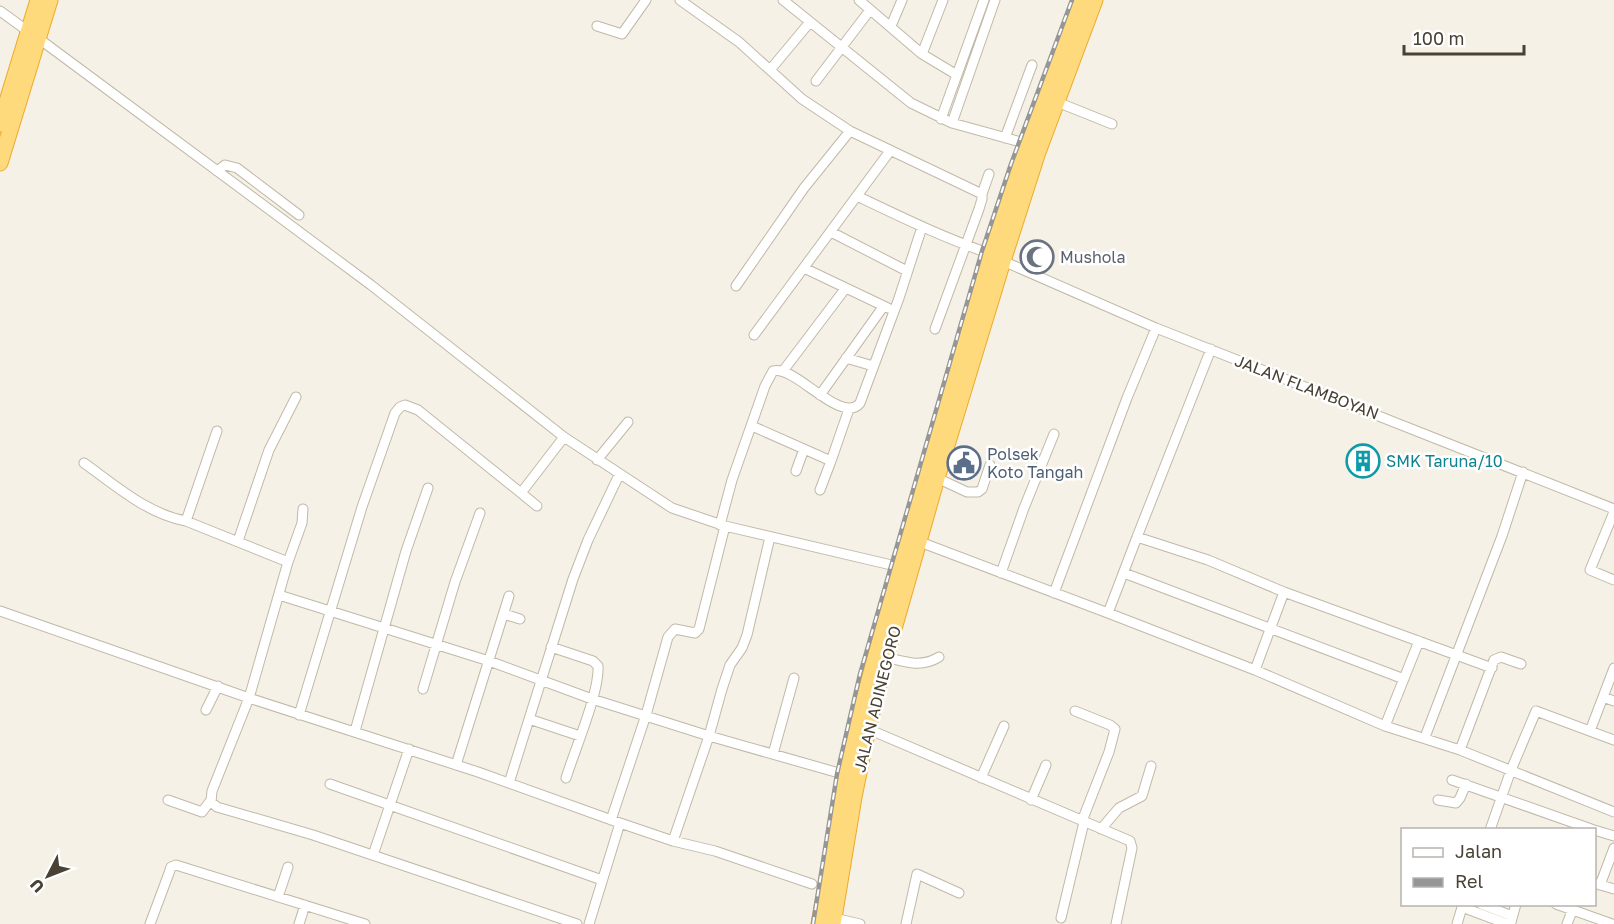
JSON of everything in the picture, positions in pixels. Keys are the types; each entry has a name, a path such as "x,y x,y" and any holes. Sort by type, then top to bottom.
{"highway":[{"path":"0,163 33,35 38,0"},
{"path":"0,124 33,35 50,0"},
{"path":"829,922 846,776 865,693 900,567 997,257 1028,144 1080,0"},
{"path":"997,257 1095,0"},
{"name":"JALAN ADINEGORO","path":"834,878 886,657 920,542 997,257"}],"street":[{"path":"597,26 622,34 646,0"},
{"path":"680,0 738,42 802,99 850,131 982,194"},
{"path":"783,0 902,96 941,119 1028,144"},
{"path":"891,26 902,0"},
{"path":"922,54 943,0"},
{"path":"941,119 984,0"},
{"path":"952,123 995,0"},
{"path":"816,81 842,48 864,3 922,54 957,75"},
{"path":"0,11 371,285 564,437 672,508 722,526 900,567"},
{"path":"770,70 810,22"},
{"path":"1005,138 1032,65"},
{"path":"1057,102 1112,124"},
{"path":"736,286 804,188 850,131"},
{"path":"754,335 890,151"},
{"path":"217,171 225,165 237,168 299,215"},
{"path":"935,329 990,174"},
{"name":"JALAN FLAMBOYAN","path":"857,196 921,227 997,257 1156,328 1523,472 1614,511"},
{"path":"589,924 670,634 675,629 692,633 699,629 732,480 770,375 775,370 783,371 820,395 849,409 854,409 860,403 908,271 921,227"},
{"path":"831,232 908,271"},
{"path":"804,268 844,289 894,310"},
{"path":"783,371 844,289"},
{"path":"820,395 884,307"},
{"path":"1054,593 1127,398 1156,328"},
{"path":"1108,613 1211,349"},
{"path":"846,358 873,366"},
{"path":"238,541 269,450 296,398"},
{"path":"299,715 373,475 395,413 402,405 418,410 537,506"},
{"path":"820,490 849,409"},
{"path":"597,460 628,422"},
{"path":"752,426 831,460"},
{"path":"186,520 217,431"},
{"path":"1001,573 1054,434"},
{"path":"520,493 564,437"},
{"path":"796,471 804,449"},
{"path":"84,462 149,507 171,518 186,520 288,562"},
{"path":"937,478 967,492 978,492 982,489 990,465"},
{"path":"1425,737 1502,536 1523,472"},
{"path":"509,783 550,647 583,552 619,475"},
{"path":"356,731 406,551 428,488"},
{"path":"168,800 202,812 211,800 249,698 288,562 302,524 303,509"},
{"path":"1614,511 1590,570 1614,580"},
{"path":"423,689 454,582 480,513"},
{"path":"673,841 709,736 730,665 742,648 747,635 770,537"},
{"path":"1137,537 1208,560 1284,592 1492,668"},
{"path":"920,542 1255,670 1385,726 1460,750 1614,812"},
{"path":"1124,573 1404,679"},
{"path":"1255,670 1284,592"},
{"path":"279,595 489,661 592,699 846,776"},
{"path":"456,765 509,596"},
{"path":"0,611 107,650 299,715 356,731 616,822 673,841 715,851 812,884"},
{"path":"504,614 520,619"},
{"path":"1385,726 1419,641"},
{"path":"550,647 597,663 598,676 592,699 566,778"},
{"path":"886,657 918,664 932,662 939,657"},
{"path":"1460,750 1498,657 1521,664"},
{"path":"1590,731 1614,668"},
{"path":"773,754 794,678"},
{"path":"206,710 218,686"},
{"path":"1603,697 1614,701"},
{"path":"1061,918 1083,822 1109,752 1115,729 1075,711"},
{"path":"1491,828 1511,770 1536,711 1614,740"},
{"path":"529,718 580,736"},
{"path":"981,778 1004,726"},
{"path":"868,729 1127,839 1132,844 1116,924"},
{"path":"373,855 392,805 409,749"},
{"path":"1031,800 1046,765"},
{"path":"1101,829 1119,808 1142,796 1151,766"},
{"path":"1452,780 1588,828"},
{"path":"330,784 602,880"},
{"path":"1438,800 1456,803 1466,784"},
{"path":"211,800 217,807 373,855 577,924"},
{"path":"1596,831 1614,836"},
{"path":"1614,848 1597,884 1614,889"},
{"path":"150,924 173,866 179,865 365,924"},
{"path":"278,897 288,867"},
{"path":"906,924 917,874 959,893"},
{"path":"299,924 305,905"},
{"path":"1457,924 1462,906 1510,921"},
{"path":"1484,906 1510,921"},
{"path":"1510,921 1515,906"},
{"path":"1561,906 1607,923"},
{"path":"1568,924 1572,911"},
{"path":"829,922 861,924"}],"railway":[{"path":"813,924 837,774 860,674 982,251 1011,164 1072,0"}],"place":[{"name":"Mushola","path":"1037,257"},
{"name":"SMK Taruna/10","path":"1363,461"},
{"name":"Polsek Koto Tangah","path":"964,463"}]}
